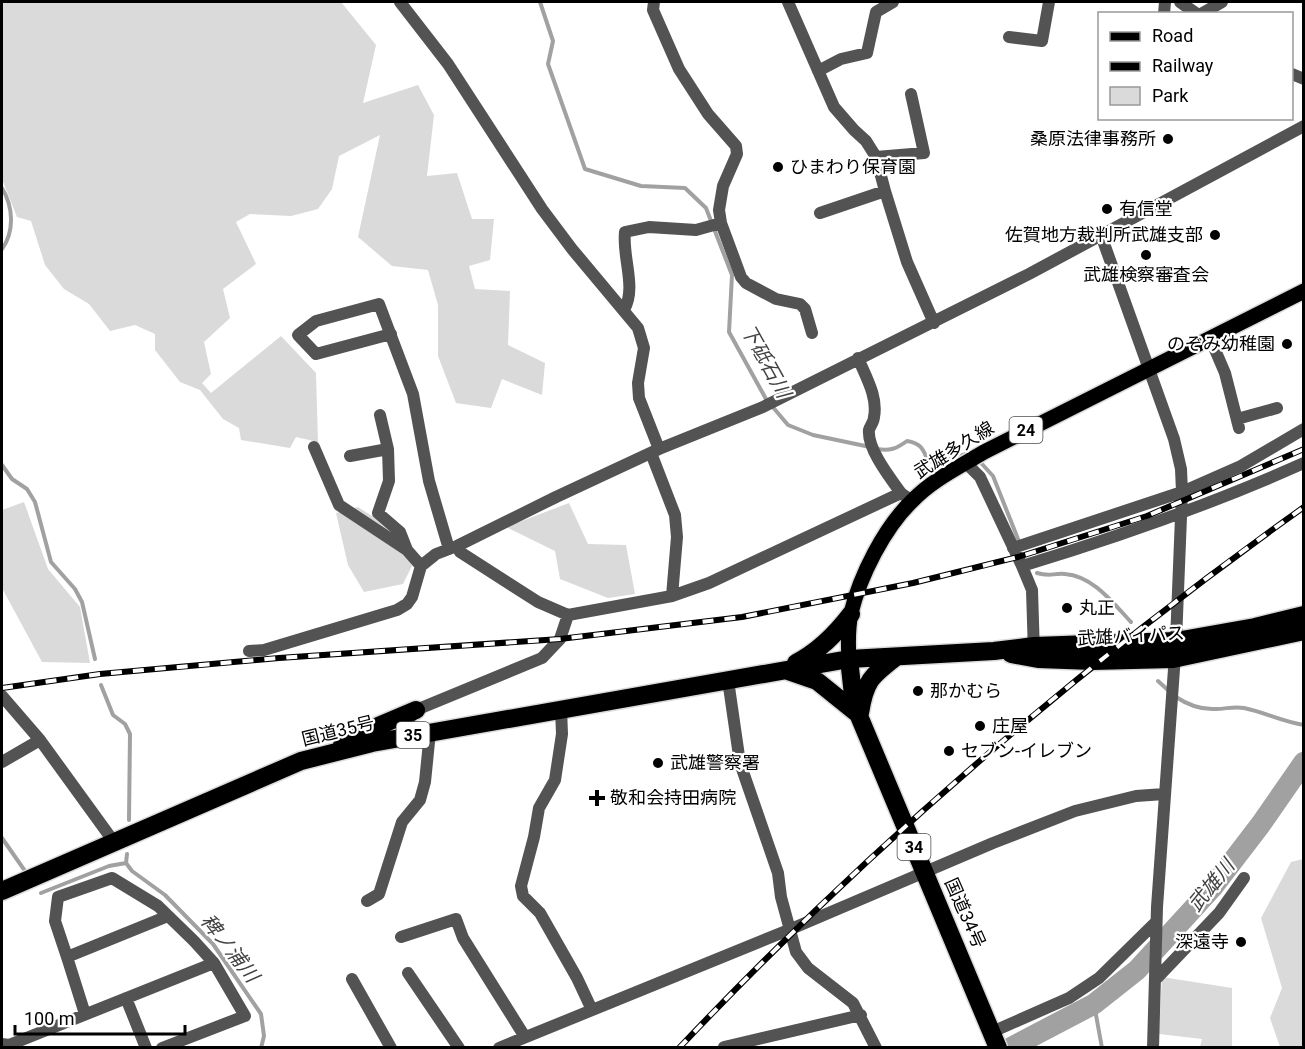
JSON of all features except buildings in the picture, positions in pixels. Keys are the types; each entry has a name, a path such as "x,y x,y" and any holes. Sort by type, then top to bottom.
{"highway":[{"path":"783,670 811,656 834,636 851,614"},
{"name":"武雄バイパス","path":"1174,650 1304,615"},
{"name":"武雄バイパス","path":"849,659 994,651 1174,650 1304,631"},
{"path":"783,670 817,681 859,716 867,682 878,670 896,657"},
{"name":"国道35号","path":"2,891 301,761 333,752 430,732 849,659"},
{"name":"国道34号","path":"849,659 853,695 859,716 995,1040"},
{"path":"333,752 357,735 416,710"}],"main road":[{"name":"武雄多久線","path":"849,659 848,640 851,614 864,574 906,497 966,463 1304,291"}],"street":[{"path":"400,2 448,64 542,209 577,256 638,328 644,348 638,383 639,398 675,515 677,537 672,596"},
{"path":"654,2 653,10 679,69 708,114 736,146 737,154 723,186 720,200 721,223 741,277 746,283 776,299 800,304 805,309 812,333"},
{"path":"788,2 834,107 866,141 876,157 907,262 934,323"},
{"path":"818,71 841,59 867,53 876,12 893,2"},
{"path":"1009,37 1042,41 1049,2"},
{"path":"1180,2 1194,12"},
{"path":"1204,12 1222,2"},
{"path":"876,157 924,153 911,94"},
{"path":"249,651 264,650 397,610 407,604 412,597 421,566 436,554 453,548 655,451 769,404 858,358 934,323 1304,126"},
{"path":"820,213 885,191"},
{"path":"624,310 629,303 629,279 623,245 625,232 649,227 696,230 721,223"},
{"path":"1101,235 1174,439 1181,469 1182,492 1174,650 1156,922 1153,1047"},
{"path":"391,334 316,354 298,335 316,321 379,304 391,334 413,394 429,482 453,548 538,602 568,615 672,596 709,583 906,497 882,467 874,448 869,431 874,418 874,398 858,358"},
{"path":"1210,338 1225,372 1238,424 1277,408"},
{"path":"380,415 388,449 389,481 378,513 400,532 406,550"},
{"path":"1013,548 1182,492 1241,466 1304,429"},
{"path":"314,447 339,505 406,550 421,566"},
{"path":"350,456 388,449"},
{"path":"966,463 980,477 1032,590 1034,652"},
{"path":"1022,566 1103,542 1304,463"},
{"path":"409,736 406,729 408,719 416,710 542,658 560,639 568,615"},
{"path":"728,680 740,763 778,873 781,897 796,952 808,968 854,1003 876,1047"},
{"path":"2,696 40,740 114,843"},
{"path":"561,709 562,734 555,780 539,808 521,886 523,896 540,913 577,978 592,1010"},
{"path":"367,901 379,894 402,822 420,800 425,782 430,732"},
{"path":"2,762 40,740"},
{"path":"499,1047 1075,811 1136,796 1164,794"},
{"path":"1155,975 1218,913 1244,878"},
{"path":"85,1014 55,921 58,897 112,879 158,906 214,963 245,1016 162,1047"},
{"path":"67,957 168,916"},
{"path":"401,937 456,919 463,938 525,1037"},
{"path":"995,1040 1069,998 1099,978 1156,922"},
{"path":"2,1044 9,1045 214,963"},
{"path":"408,973 459,1047"},
{"path":"352,979 391,1047"},
{"path":"126,998 146,1047"},
{"path":"724,1047 861,1015"}],"green space":[{"path":"2,2 341,2 376,45 363,103 418,85 434,115 427,176 457,173 472,219 494,219 490,260 469,266 475,289 510,291 508,345 545,363 542,395 502,379 491,408 456,403 438,356 438,305 428,270 392,266 358,237 380,135 339,156 332,189 318,209 291,216 250,214 236,222 256,264 223,289 230,318 204,342 211,374 202,383 211,393 281,336 316,373 318,442 296,437 290,448 241,440 239,428 223,419 200,390 180,382 155,350 155,334 135,325 110,331 89,304 64,289 45,265 31,221 17,217 2,179"},
{"path":"24,502 48,569 80,607 90,663 42,662 2,588 2,510"},
{"path":"569,503 588,544 626,545 635,594 608,598 560,579 555,551 506,527"},
{"path":"358,507 394,530 412,566 403,584 364,592 348,565 336,513"},
{"path":"1303,859 1303,1047 1280,1047 1270,1018 1282,988 1261,918 1291,862"},
{"path":"1162,977 1232,988 1232,1047 1200,1047 1202,1039 1159,1034"}],"waterway":[{"name":"下砥石川","path":"540,2 553,41 548,64 585,169 641,186 685,188 706,208 732,275 729,332 766,399 788,425 813,435 870,447"},
{"name":"稗ノ浦川","path":"2,188 6,195 11,219 9,234 2,249"},
{"name":"下砥石川","path":"877,449 893,449 907,441 920,447 928,461 938,462 966,454"},
{"name":"下砥石川","path":"982,464 993,476 1018,539"},
{"name":"稗ノ浦川","path":"2,465 12,479 27,489 35,502 51,562 75,589 82,602 95,659"},
{"name":"下砥石川","path":"1037,573 1065,574 1085,580 1110,599 1131,622"},
{"name":"下砥石川","path":"1158,681 1170,692"},
{"name":"稗ノ浦川","path":"101,685 113,715 125,724 130,734 129,820"},
{"name":"下砥石川","path":"1176,697 1200,708 1244,708 1304,725"},
{"name":"武雄川","path":"1010,1048 1094,1004 1137,970 1212,888 1261,824 1304,762"},
{"path":"2,838 25,871"},
{"name":"稗ノ浦川","path":"127,854 126,863 132,871 165,895 213,944 261,1014 264,1036 261,1048"},
{"path":"41,893 109,866 126,863"},
{"path":"1094,1004 1102,1048"}],"railway":[{"path":"2,688 100,674 279,658 560,639 742,617 913,583 1018,557 1147,516 1304,449"},
{"path":"679,1048 825,901 978,762 1138,631 1304,507"}],"place":[{"name":"桑原法律事務所","path":"1168,139"},
{"name":"ひまわり保育園","path":"778,167"},
{"name":"有信堂","path":"1107,209"},
{"name":"佐賀地方裁判所武雄支部","path":"1215,235"},
{"name":"武雄検察審査会","path":"1146,255"},
{"name":"のぞみ幼稚園","path":"1287,344"},
{"name":"丸正","path":"1067,608"},
{"name":"那かむら","path":"918,691"},
{"name":"庄屋","path":"980,726"},
{"name":"セブン-イレブン","path":"949,751"},
{"name":"武雄警察署","path":"658,763"},
{"name":"敬和会持田病院","path":"597,798"},
{"name":"深遠寺","path":"1241,942"}]}
